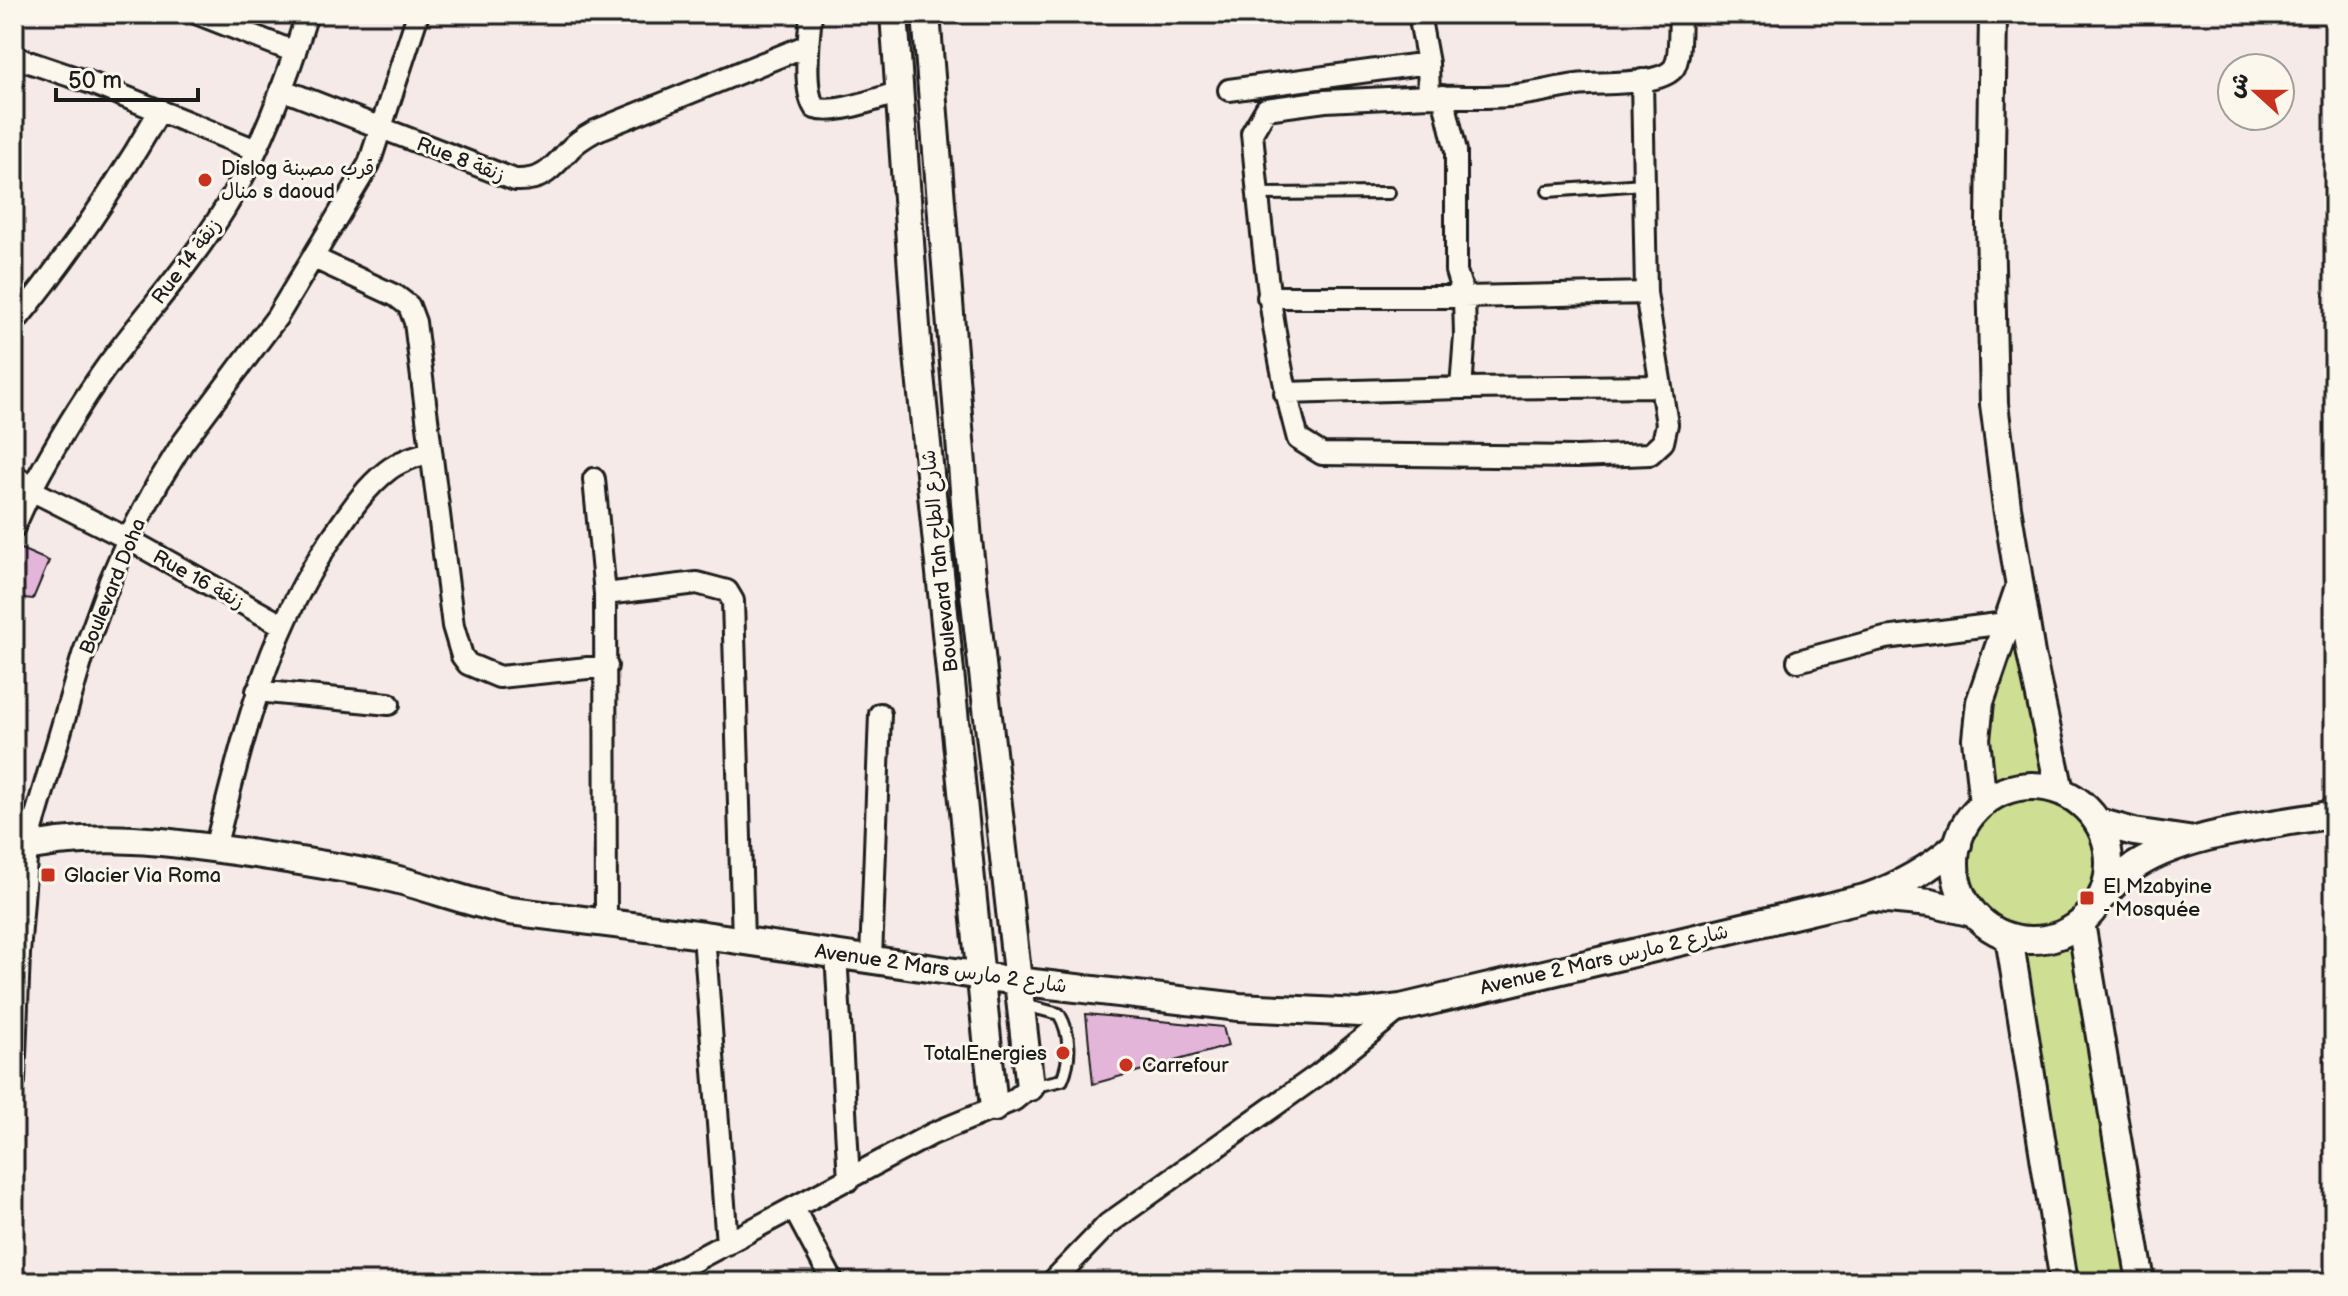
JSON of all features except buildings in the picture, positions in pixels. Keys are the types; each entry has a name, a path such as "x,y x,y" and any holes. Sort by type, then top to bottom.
{"street":[{"name":"Rue 14 زنقة","path":"14,527 58,441 106,367 212,229 256,150 307,14"},
{"name":"Boulevard Doha","path":"14,1081 21,848 83,655 128,539 158,483 182,444 277,317 369,164 418,14"},
{"path":"811,14 808,45 810,95 815,108 841,108 900,92"},
{"name":"Boulevard Tah شارع الطاح","path":"894,14 918,355 994,1108"},
{"name":"Boulevard Tah شارع الطاح","path":"926,14 968,540 1030,1087"},
{"path":"1419,14 1436,96 1456,151 1456,271 1464,297 1465,336 1461,388"},
{"path":"1642,80 1646,293 1667,424 1663,442 1650,454 1577,457 1322,454 1298,439 1285,393 1268,297 1252,133 1266,109 1325,101 1510,96 1580,85 1642,80 1666,73 1676,65 1680,14"},
{"path":"1993,14 1990,222 1994,404 2020,585 2044,723 2060,791"},
{"path":"201,15 295,52"},
{"name":"Rue 8 زنقة","path":"281,89 515,180 532,179 549,172 570,148 595,131 808,45"},
{"path":"14,57 160,110 256,150"},
{"path":"1229,90 1428,63"},
{"path":"14,323 66,257 121,177 160,110"},
{"path":"314,258 396,296 409,306 419,343 453,626 462,656 468,664 499,677 607,666"},
{"path":"1268,297 1646,293"},
{"path":"1285,393 1660,386"},
{"path":"215,848 257,691 282,625 325,548 358,498 388,470 431,452"},
{"name":"Rue 16 زنقة","path":"14,474 31,490 128,539 282,625"},
{"path":"594,479 605,594 607,666 606,922"},
{"path":"605,594 697,583 727,591 733,601 736,620 743,940"},
{"path":"1983,804 1976,758 1977,721 1984,684 2020,585"},
{"path":"1798,661 1885,638 2006,623"},
{"path":"257,691 389,704"},
{"path":"871,959 880,714"},
{"path":"2102,897 2109,872 2108,845 2098,822 2082,803 2060,791 2028,786 1997,795 1983,804 1968,822 1958,844 1956,873 1965,901 1983,923 2009,937 2046,940 2064,934 2081,923 2128,871 2153,856 2191,841 2334,814"},
{"path":"2098,822 2134,832 2191,841"},
{"name":"Avenue 2 Mars شارع 2 مارس","path":"21,848 66,839 109,838 215,848 387,877 495,908 981,974 1018,992 1359,1013 1401,1008 1865,898 1915,876 1958,844"},
{"name":"Avenue 2 Mars شارع 2 مارس","path":"1865,898 1930,903 1973,913"},
{"path":"2081,923 2141,1282"},
{"path":"704,935 727,1244"},
{"path":"2009,937 2064,1282"},
{"path":"836,953 849,1180"},
{"path":"1052,1282 1108,1224 1319,1074 1401,1008"},
{"path":"664,1280 932,1134 1014,1100 1030,1087"},
{"path":"794,1209 833,1282"}],"lane":[{"path":"1548,191 1643,184"},
{"path":"1258,194 1389,193"},
{"path":"1018,992 1059,1014 1066,1025 1067,1068 1062,1080 1030,1087"}],"green space":[{"path":"2019,605 2054,783 2012,784 1988,793 1984,738"},
{"path":"2030,798 2055,803 2077,817 2091,839 2096,864 2091,889 2077,911 2055,925 2030,930 2005,925 1983,911 1969,889 1964,864 1969,839 1983,817 2005,803"},
{"path":"2077,932 2134,1282 2071,1282 2022,944 2057,941"}],"place":[{"name":"Dislog قرب مصبنة منال s daoud","path":"205,180"},
{"name":"Glacier Via Roma","path":"48,875"},
{"name":"El Mzabyine - Mosquée","path":"2087,898"},
{"name":"TotalEnergies","path":"1063,1053"},
{"name":"Carrefour","path":"1126,1065"}]}
